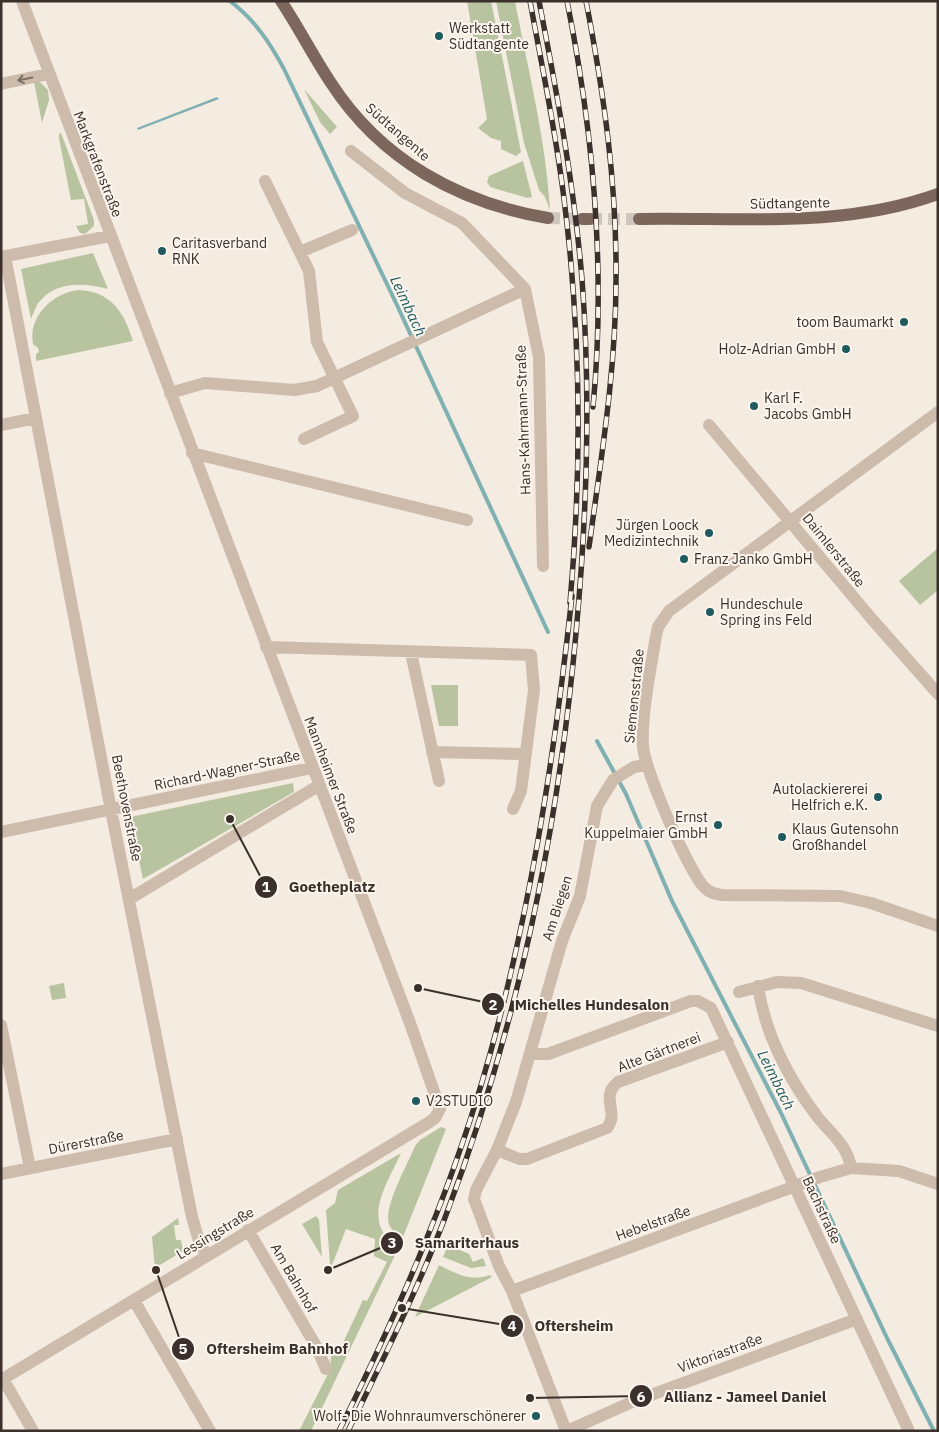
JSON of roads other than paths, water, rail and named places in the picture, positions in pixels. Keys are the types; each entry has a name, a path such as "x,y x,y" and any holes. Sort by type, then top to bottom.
{"main road":[{"name":"Südtangente","path":"281,1 330,83 350,110 414,169 441,185 473,198 526,214 548,218"},
{"name":"Südtangente","path":"639,219 833,218 909,205 938,194"}],"street":[{"name":"Markgrafenstraße","path":"22,1 149,338"},
{"path":"1,84 48,74"},
{"path":"170,393 211,382 305,390 525,289 462,223 405,193 351,152"},
{"path":"265,181 309,271 317,342 353,416 304,439"},
{"path":"300,252 352,230"},
{"path":"3,256 110,236"},
{"name":"Beethovenstraße","path":"3,256 192,1217 199,1240 207,1256"},
{"name":"Hans-Kahrmann-Straße","path":"525,289 539,357 543,566"},
{"name":"Mannheimer Straße","path":"149,338 416,1040 440,1109"},
{"name":"Siemensstraße","path":"938,412 675,606 663,619 656,636 642,735 646,765 692,869 705,888 712,893 722,895 840,896 871,903 938,926"},
{"path":"1,425 36,418"},
{"name":"Daimlerstraße","path":"709,425 871,618 938,694"},
{"path":"192,453 467,520"},
{"path":"266,647 410,653 531,655 534,690 520,797 513,809"},
{"path":"410,653 439,781"},
{"path":"432,752 525,754"},
{"name":"Am Biegen","path":"512,1291 506,1282 476,1208 474,1199 476,1190 497,1150 516,1102 562,942 580,896 597,806 613,780 624,772 646,765"},
{"name":"Richard-Wagner-Straße","path":"1,832 311,768"},
{"path":"130,899 318,786"},
{"path":"739,992 777,982 801,983 938,1026"},
{"path":"758,986 763,1015 782,1061 815,1114 840,1142 852,1168"},
{"name":"Bachstraße","path":"530,1054 548,1054 691,1001 706,1004 715,1014 799,1185 857,1319 910,1431"},
{"path":"1,1025 30,1168"},
{"name":"Alte Gärtnerei","path":"497,1150 519,1159 527,1159 607,1128 612,1116 608,1095 618,1082 728,1042"},
{"name":"Lessingstraße","path":"2,1380 135,1302 248,1230 428,1123 435,1118 440,1109"},
{"name":"Dürerstraße","path":"1,1174 177,1139"},
{"name":"Hebelstraße","path":"512,1291 820,1177 852,1168 899,1171 938,1184"},
{"name":"Am Bahnhof","path":"248,1230 316,1346 326,1369"},
{"path":"512,1291 567,1431"},
{"path":"135,1302 205,1429"},
{"name":"Viktoriastraße","path":"567,1431 632,1402 857,1319"},
{"path":"2,1380 33,1431"}],"water":[{"path":"217,97 219,99 138,130 137,128"}],"waterway":[{"name":"Leimbach","path":"230,1 261,32 284,69 396,303 548,632"},
{"name":"Leimbach","path":"597,741 626,794 672,901 781,1113 887,1338 934,1431"}],"tunnel":[{"path":"548,218 582,219"},
{"path":"590,219 639,219"}],"railway":[{"path":"530,1 561,174 574,299 577,350 578,451 577,502 570,603"},
{"path":"348,1431 424,1270 446,1215 494,1073 514,1001 531,928 558,782 576,633 583,544 587,412 585,323 579,244 570,174 539,1"},
{"path":"567,1 591,152 595,203 598,305 593,407"},
{"path":"586,1 604,105 612,174 616,245 615,314 611,381 589,547"},
{"path":"339,1431 380,1346 436,1216 468,1127 499,1022 538,841 557,719 572,596"}],"place":[{"name":"Werkstatt Südtangente","path":"439,36"},
{"name":"Caritasverband RNK","path":"162,251"},
{"name":"toom Baumarkt","path":"904,322"},
{"name":"Holz-Adrian GmbH","path":"846,349"},
{"name":"Karl F. Jacobs GmbH","path":"754,406"},
{"name":"Jürgen Loock Medizintechnik","path":"709,533"},
{"name":"Franz Janko GmbH","path":"684,559"},
{"name":"Hundeschule Spring ins Feld","path":"710,612"},
{"name":"Autolackiererei Helfrich e.K.","path":"878,797"},
{"name":"Goetheplatz","path":"230,819"},
{"name":"Ernst Kuppelmaier GmbH","path":"718,825"},
{"name":"Klaus Gutensohn Großhandel","path":"782,837"},
{"name":"Michelles Hundesalon","path":"418,988"},
{"name":"V2STUDIO","path":"416,1101"},
{"name":"Oftersheim Bahnhof","path":"156,1270"},
{"name":"Samariterhaus","path":"328,1270"},
{"name":"Oftersheim","path":"402,1308"},
{"name":"Allianz - Jameel Daniel","path":"530,1398"},
{"name":"Wolf- Die Wohnraumverschönerer","path":"536,1416"}]}
